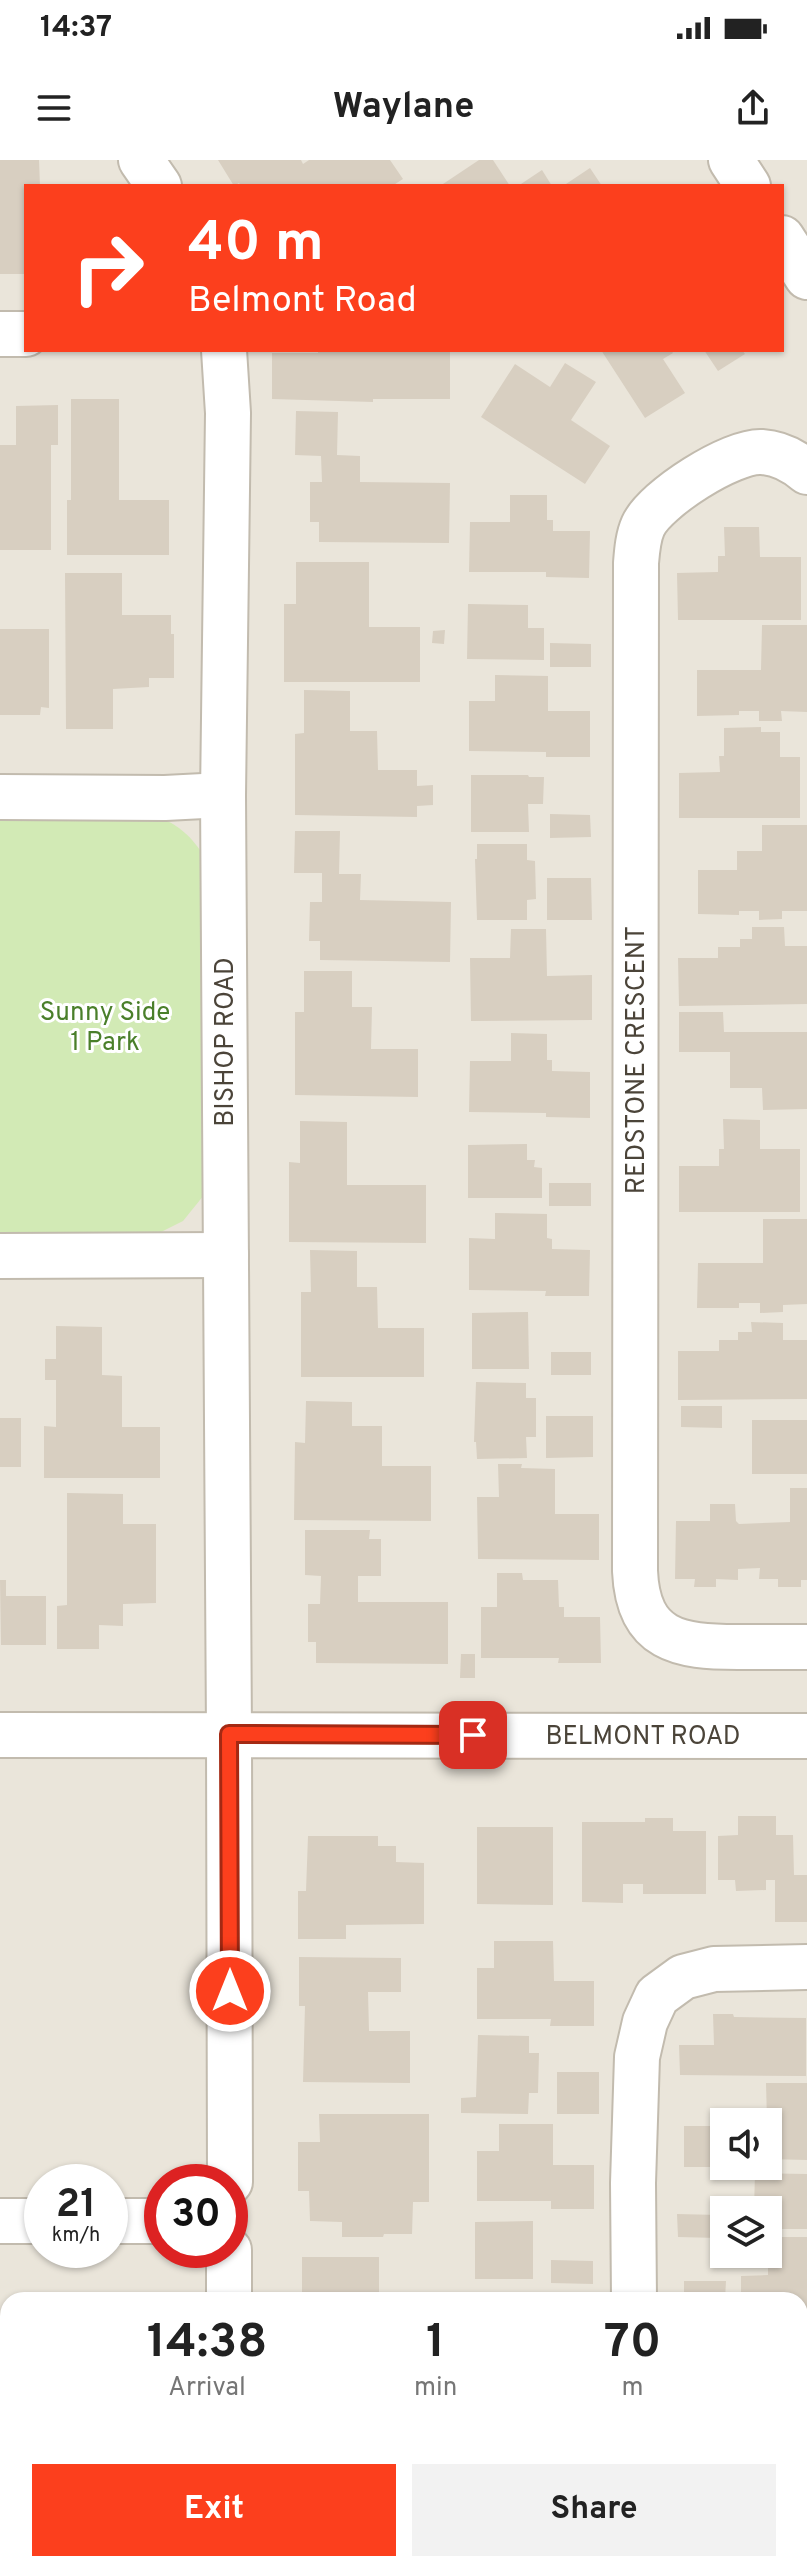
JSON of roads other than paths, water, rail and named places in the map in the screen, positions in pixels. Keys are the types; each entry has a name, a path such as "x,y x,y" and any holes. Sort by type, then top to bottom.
{"street":[{"path":"141,160 158,184"},
{"path":"731,160 747,184"},
{"path":"0,334 24,334"},
{"name":"BISHOP ROAD","path":"224,352 228,413 223,795 230,2164"},
{"name":"REDSTONE CRESCENT","path":"807,472 783,456 763,452 730,458 665,499 643,526 638,545 635,1524 636,1594 649,1622 662,1633 691,1645 807,1647"},
{"path":"0,797 165,798 223,795"},
{"path":"0,1256 226,1255"},
{"name":"BELMONT ROAD","path":"0,1735 807,1736"},
{"path":"634,2292 637,2057 645,2022 657,1996 683,1977 714,1969 807,1967"},
{"path":"0,2221 24,2221"},
{"path":"229,2268 229,2292"}],"park label":[{"name":"Sunny Side 1 Park","path":"105,1026"}]}
